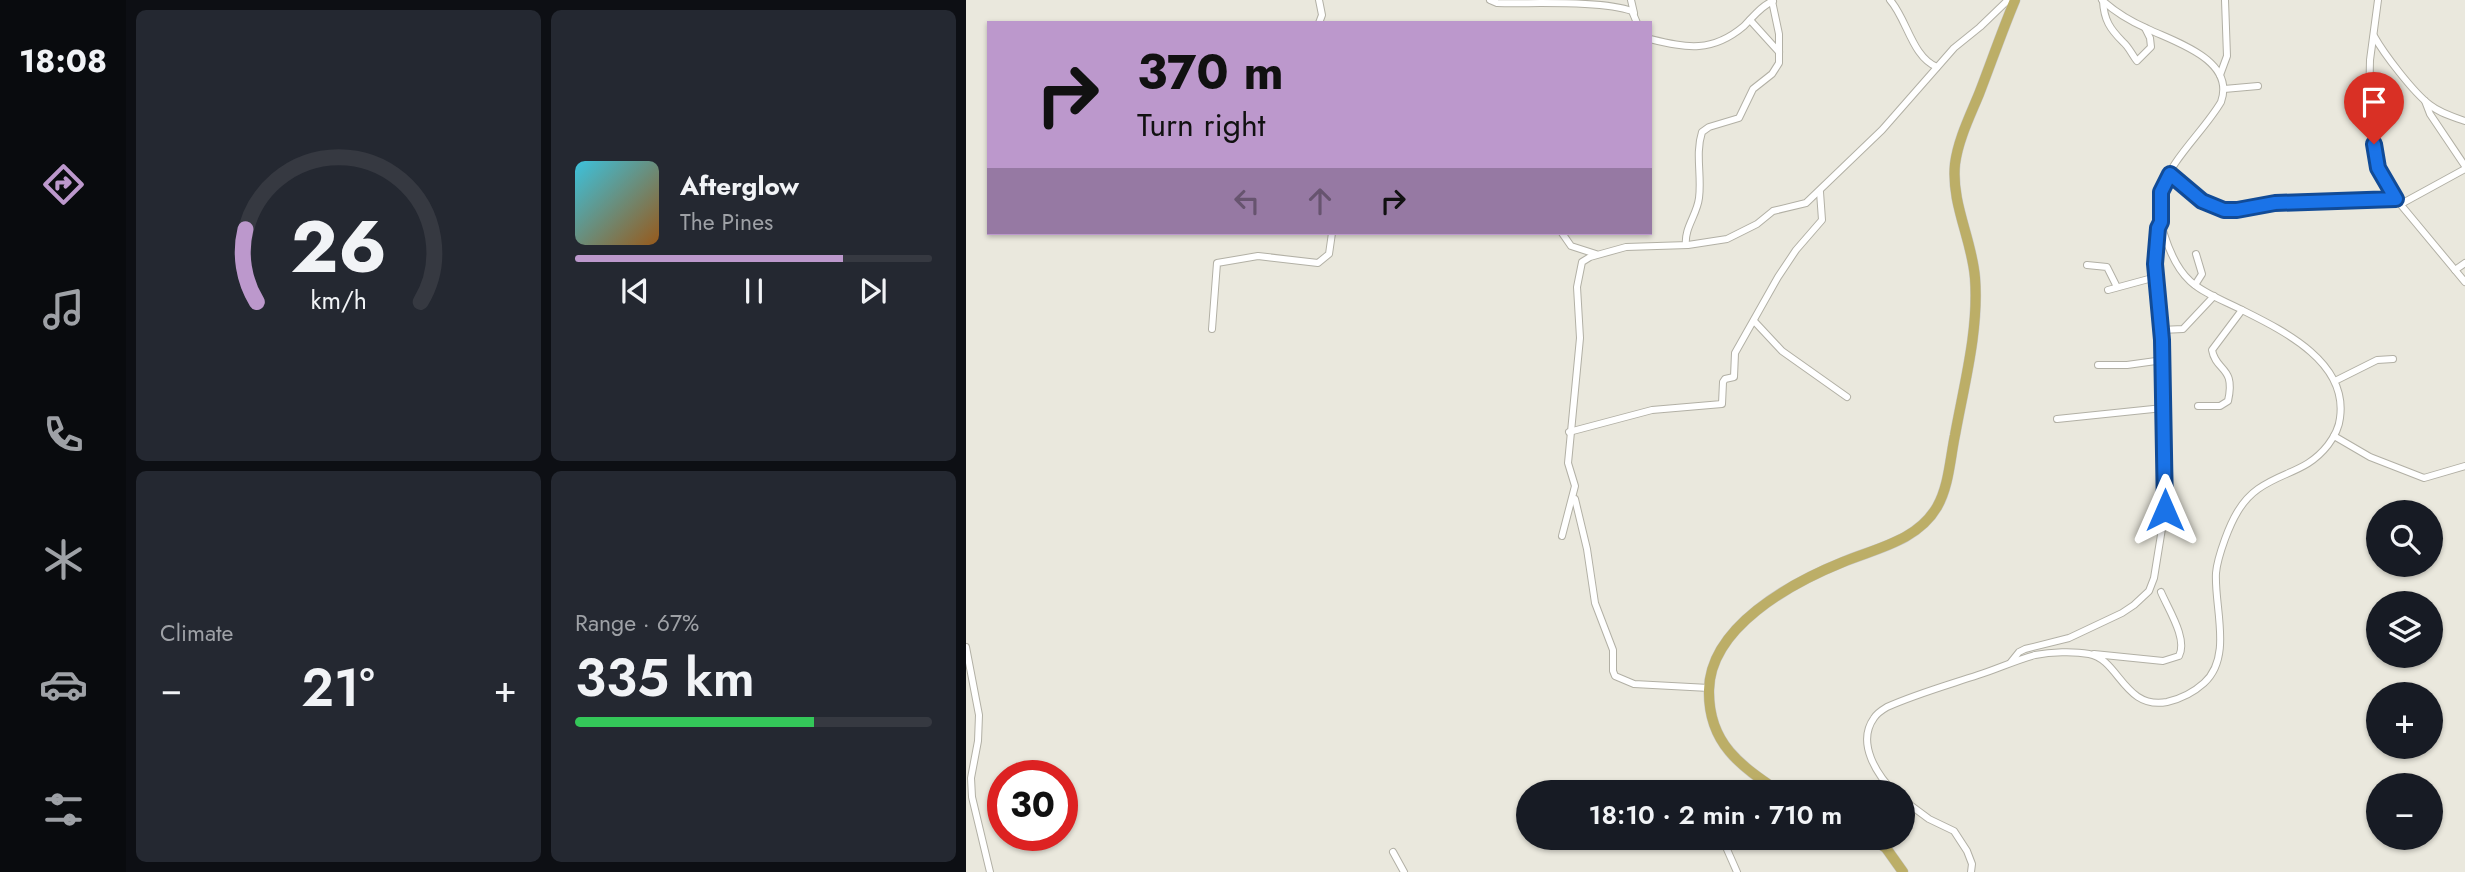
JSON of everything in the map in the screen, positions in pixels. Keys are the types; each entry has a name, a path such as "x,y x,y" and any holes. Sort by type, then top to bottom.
{"highway":[{"path":"1763,780 1737,761 1726,748 1712,718 1710,673 1725,642 1756,612 1783,592 1814,575 1897,542 1928,520 1938,505 1949,467 1965,380 1975,299 1972,260 1956,191 1955,164 1963,134 2015,0"},
{"path":"1886,850 1903,872"}],"street":[{"path":"1319,0 1322,15 1320,21"},
{"path":"1490,0 1511,4 1575,1 1615,5 1627,8 1635,19"},
{"path":"1631,0 1635,19"},
{"path":"1890,0 1901,14 1929,64 1937,67"},
{"path":"1709,688 1634,684 1615,676 1613,671 1613,650 1595,603 1587,549 1574,497 1574,480 1568,463 1580,338 1577,287 1579,268 1585,260 1626,247 1686,245 1727,239 1751,228 1773,211 1806,203 1882,130 1954,48 2008,0"},
{"path":"2220,75 2228,56 2225,0"},
{"path":"2378,0 2373,34 2369,106 2378,168 2398,202 2465,282"},
{"path":"1652,39 1685,47 1698,47 1737,31 1771,1 1779,34 1777,69 1753,89 1739,118 1709,127 1702,132 1697,212 1686,232 1686,245"},
{"path":"2102,1 2108,26 2125,43 2137,61 2151,47 2145,28"},
{"path":"2092,654 2103,661 2136,695 2151,703 2180,698 2205,682 2214,670 2219,651 2216,570 2234,517 2249,497 2260,488 2311,463 2334,436 2341,407 2335,381 2315,356 2288,336 2195,285 2175,261 2161,222 2161,192 2170,174 2216,110 2224,89 2220,75 2195,51 2145,28 2102,1"},
{"path":"1750,20 1780,52"},
{"path":"2373,34 2384,53 2424,100 2447,115 2465,121"},
{"path":"2224,89 2258,86"},
{"path":"2170,174 2202,201 2224,210 2275,203 2398,202 2465,167 2430,114 2424,100"},
{"path":"1569,432 1652,410 1721,405 1724,380 1734,377 1734,353 1796,250 1822,220 1820,192"},
{"path":"2009,664 2025,649 2077,636 2122,613 2149,591 2157,565 2165,510 2163,360 2155,254 2161,222"},
{"path":"1212,330 1217,262 1258,256 1318,263 1329,254 1332,235"},
{"path":"1563,235 1571,246 1597,255"},
{"path":"2195,285 2202,275 2196,254"},
{"path":"2455,270 2465,263"},
{"path":"2087,265 2107,267 2118,287"},
{"path":"2108,290 2156,277"},
{"path":"2161,330 2183,328 2214,296"},
{"path":"2198,406 2220,406 2228,401 2229,377 2212,350 2242,310"},
{"path":"1754,321 1782,351 1847,397"},
{"path":"2335,381 2377,360 2393,359"},
{"path":"2098,365 2127,365 2163,360"},
{"path":"2057,419 2163,408"},
{"path":"2334,436 2371,457 2424,478 2465,466"},
{"path":"1562,536 1574,497"},
{"path":"1884,780 1867,746 1869,726 1875,716 1889,706 2036,655 2092,654 2163,661 2179,656 2181,642 2161,592"},
{"path":"966,647 979,715 978,741 971,778 972,797 990,872"},
{"path":"1915,809 1954,831 1967,851 1972,864 1971,872"},
{"path":"1727,850 1737,872"},
{"path":"1393,852 1404,872"}],"route":[{"path":"2165,510 2162,340 2155,264 2158,228 2161,222 2161,192 2166,180 2170,174 2202,201 2224,210 2275,203 2396,199 2382,178 2374,144"}]}
